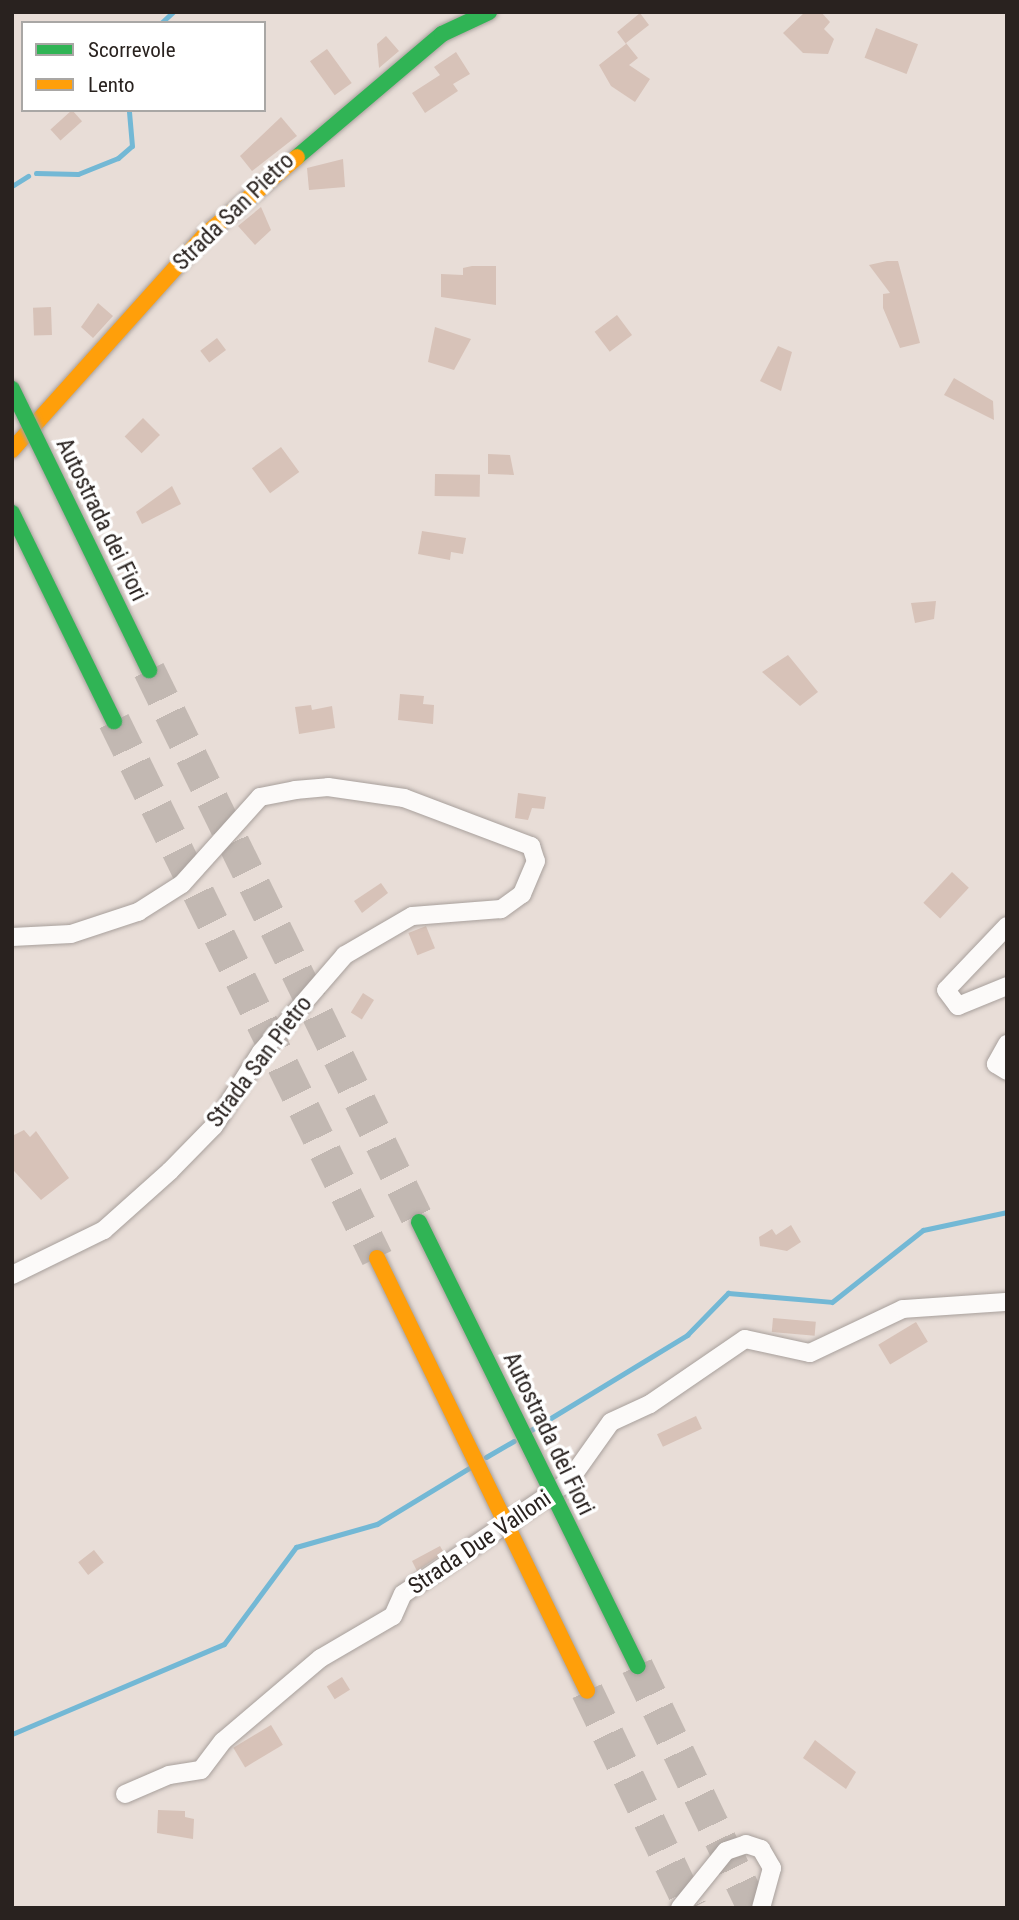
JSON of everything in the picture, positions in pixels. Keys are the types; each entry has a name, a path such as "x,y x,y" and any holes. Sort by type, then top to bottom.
{"main road":[{"name":"Strada San Pietro","path":"12,450 206,234 442,34 489,12"},
{"name":"Autostrada dei Fiori","path":"12,389 149,670"},
{"path":"12,513 114,721"},
{"name":"Autostrada dei Fiori","path":"419,1222 637,1666"},
{"path":"377,1258 587,1691"}],"street":[{"name":"Strada San Pietro","path":"12,937 71,934 138,912 182,884 260,797 295,790 328,788 404,798 531,846 536,861 522,894 501,909 412,916 345,955 261,1052 214,1126 170,1171 104,1230 12,1275"},
{"path":"1007,926 946,990 958,1006 1007,985"},
{"path":"1007,1044 996,1064 1007,1072"},
{"name":"Strada Due Valloni","path":"125,1794 169,1774 201,1770 223,1741 321,1658 393,1616 402,1594 569,1482 611,1422 650,1404 745,1339 810,1353 903,1309 1007,1302"},
{"path":"680,1908 726,1851 746,1844 761,1849 772,1868 761,1908"}],"building":[{"path":"805,12 821,12 830,22 824,29 834,39 828,54 803,53 783,33"},
{"path":"640,13 649,25 626,43 638,58 629,65 650,79 635,102 611,86 599,65 626,44 617,32"},
{"path":"876,28 918,44 907,74 865,58"},
{"path":"386,36 399,51 379,68 377,44"},
{"path":"327,49 352,83 335,95 310,61"},
{"path":"456,52 470,74 453,84 458,91 425,113 412,93 440,75 434,67"},
{"path":"70,112 74,112 82,121 60,141 50,129"},
{"path":"281,117 297,136 252,171 240,156"},
{"path":"343,159 345,187 309,190 307,168"},
{"path":"261,207 271,230 255,245 238,226"},
{"path":"898,261 920,343 900,348 883,308 883,294 890,293 869,265"},
{"path":"496,266 496,305 441,297 441,274 463,275 463,268"},
{"path":"98,303 113,316 93,338 81,327"},
{"path":"51,307 52,335 34,336 33,308"},
{"path":"617,315 632,335 610,352 595,332"},
{"path":"435,327 471,339 454,370 428,362"},
{"path":"217,338 226,350 209,363 200,351"},
{"path":"778,346 792,352 781,391 760,381"},
{"path":"954,378 993,401 994,420 944,395"},
{"path":"143,418 160,435 142,453 125,436"},
{"path":"281,447 299,472 270,493 252,468"},
{"path":"488,454 510,455 514,475 488,474"},
{"path":"435,474 480,475 480,497 435,496"},
{"path":"172,486 181,504 142,524 136,512"},
{"path":"422,531 466,538 463,554 451,552 450,560 418,554"},
{"path":"936,601 934,619 915,623 911,603"},
{"path":"788,655 818,692 800,706 762,672"},
{"path":"400,694 424,696 423,704 434,705 433,724 398,720"},
{"path":"311,705 312,710 332,706 335,728 299,734 295,707"},
{"path":"518,793 546,797 544,809 532,808 528,820 515,818"},
{"path":"952,872 969,888 940,918 923,903"},
{"path":"381,883 388,893 362,913 354,901"},
{"path":"426,926 435,948 417,955 408,933"},
{"path":"363,993 374,1000 362,1019 351,1013"},
{"path":"24,1130 30,1137 36,1131 69,1178 41,1200 14,1171 12,1136"},
{"path":"791,1225 801,1242 787,1251 760,1246 759,1237 772,1229 776,1235"},
{"path":"773,1318 816,1322 815,1336 772,1332"},
{"path":"916,1322 928,1342 890,1364 878,1345"},
{"path":"696,1416 702,1429 663,1447 657,1434"},
{"path":"440,1546 444,1553 417,1571 412,1561"},
{"path":"94,1550 104,1563 88,1575 78,1562"},
{"path":"342,1677 350,1690 335,1699 327,1687"},
{"path":"271,1725 283,1745 245,1767 233,1748"},
{"path":"815,1740 856,1772 846,1789 803,1758"},
{"path":"158,1810 185,1811 185,1817 194,1819 193,1839 157,1833"}],"waterway":[{"path":"163,21 173,12"},
{"path":"36,173 78,174 118,158 132,146 129,112"},
{"path":"12,186 28,176"},
{"path":"531,1430 687,1335 728,1293 832,1302 923,1230 1007,1212"},
{"path":"486,1457 514,1441"},
{"path":"12,1734 224,1644 296,1547 377,1524 469,1468"}],"tunnel":[{"path":"149,670 419,1222"},
{"path":"114,721 377,1258"},
{"path":"637,1666 753,1908"},
{"path":"587,1691 691,1908"}],"traffic: fast":[{"path":"297,157 442,34 489,12"},
{"path":"12,389 149,670"},
{"path":"12,513 114,721"},
{"path":"419,1222 637,1666"}],"traffic: slow":[{"path":"12,450 206,234 297,157"},
{"path":"377,1258 587,1691"}]}
